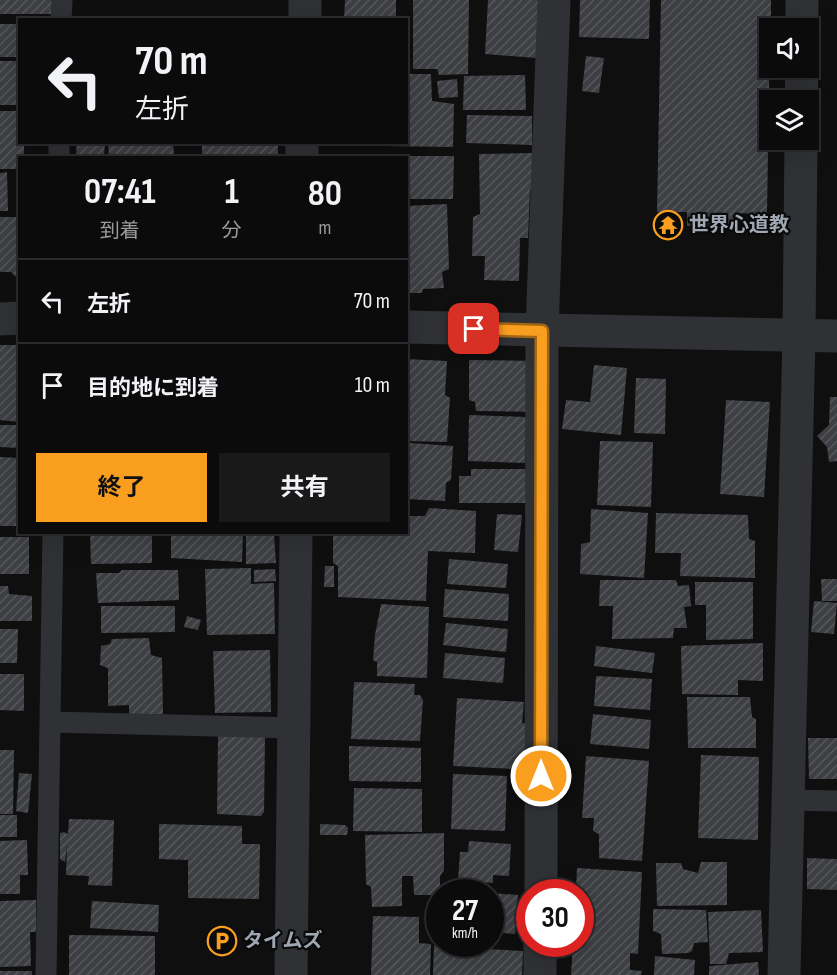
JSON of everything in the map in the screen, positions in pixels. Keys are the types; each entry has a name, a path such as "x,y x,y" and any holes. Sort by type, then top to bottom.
{"street":[{"path":"304,18 305,0"},
{"path":"541,879 542,331 554,0"},
{"path":"802,0 802,18"},
{"path":"784,975 799,335 801,150"},
{"path":"0,319 18,318"},
{"path":"408,327 837,336"},
{"path":"291,975 296,534"},
{"path":"540,957 540,975"}],"lane":[{"path":"61,18 62,0"},
{"path":"46,975 53,534"},
{"path":"51,722 294,728"},
{"path":"788,800 837,801"}],"building":[{"path":"0,0 52,0 51,14 0,14"},
{"path":"345,0 396,0 396,18 344,18"},
{"path":"413,0 469,0 468,74 439,75 437,69 413,69"},
{"path":"488,0 540,0 536,58 485,54"},
{"path":"580,0 650,0 649,39 579,37"},
{"path":"661,0 771,0 771,18 759,18 759,78 769,78 769,90 759,90 759,150 768,150 767,214 736,213 735,227 687,226 687,212 657,212"},
{"path":"0,24 18,24 18,57 0,57"},
{"path":"586,56 604,58 599,93 582,91"},
{"path":"0,61 18,61 18,105 0,105"},
{"path":"408,74 431,74 432,101 454,104 453,147 386,146 386,144 408,144"},
{"path":"525,75 526,110 463,110 464,76"},
{"path":"457,79 458,97 439,98 437,81"},
{"path":"0,111 18,111 18,144 24,144 24,156 18,156 18,169 0,169"},
{"path":"467,115 532,116 532,145 466,143"},
{"path":"77,144 105,144 104,156 76,155"},
{"path":"108,144 173,144 174,156 109,156"},
{"path":"202,144 278,144 278,156 202,156"},
{"path":"533,153 534,187 530,190 528,238 520,238 519,281 484,280 485,256 472,256 473,217 480,214 479,154"},
{"path":"408,156 454,156 453,199 408,199"},
{"path":"7,172 8,211 0,211 0,173"},
{"path":"447,204 449,269 442,272 444,288 423,289 422,293 408,293 408,206"},
{"path":"0,217 18,217 18,277 11,272 0,272"},
{"path":"0,345 18,345 18,422 0,420"},
{"path":"408,359 447,361 445,395 450,398 447,442 408,441"},
{"path":"469,360 540,361 539,412 476,411 475,402 469,400"},
{"path":"594,365 627,368 621,435 562,429 566,400 590,402"},
{"path":"636,378 666,379 665,434 634,433"},
{"path":"830,397 837,397 837,461 829,462 827,447 817,436 829,425"},
{"path":"726,400 770,402 764,497 720,494"},
{"path":"469,415 526,417 525,463 468,461"},
{"path":"0,425 18,425 18,448 0,447"},
{"path":"600,441 653,442 651,507 597,505"},
{"path":"410,443 453,446 451,480 446,483 445,501 408,499 408,445"},
{"path":"0,457 18,458 18,526 0,526"},
{"path":"471,469 536,469 536,503 459,503 459,476 471,476"},
{"path":"429,508 476,511 475,553 428,551 426,601 338,597 338,566 333,563 333,534 408,534 408,516 425,516"},
{"path":"591,509 648,513 644,578 580,574 581,544 590,542"},
{"path":"656,513 748,515 749,539 755,541 755,578 680,576 681,553 655,553"},
{"path":"497,514 522,515 518,552 494,550"},
{"path":"90,534 152,534 152,563 91,564"},
{"path":"171,534 243,534 242,562 171,558"},
{"path":"274,535 276,563 246,564 246,536"},
{"path":"0,537 29,537 29,574 0,574"},
{"path":"449,559 508,564 506,588 447,584"},
{"path":"325,566 334,566 334,587 324,587"},
{"path":"251,568 251,584 274,583 275,634 207,635 205,569"},
{"path":"275,569 276,581 254,582 254,570"},
{"path":"122,570 178,570 179,600 98,603 96,573 119,573"},
{"path":"821,579 837,579 837,601 822,601"},
{"path":"600,580 676,580 678,586 689,585 691,606 684,607 687,628 674,628 673,638 612,639 613,606 599,606"},
{"path":"695,582 753,582 753,639 706,640 706,605 695,605"},
{"path":"0,586 8,586 9,594 32,596 32,621 0,621"},
{"path":"445,589 509,594 508,621 443,617"},
{"path":"814,601 837,603 834,634 811,632"},
{"path":"381,604 429,607 427,678 377,676 377,662 373,660"},
{"path":"101,606 175,606 175,632 101,633"},
{"path":"187,616 201,620 198,630 184,627"},
{"path":"446,623 508,629 506,652 443,645"},
{"path":"0,629 18,629 17,663 0,663"},
{"path":"149,638 151,655 162,658 163,714 129,714 129,705 108,706 108,668 100,665 101,646 110,644 112,639"},
{"path":"763,643 763,681 738,680 738,695 682,694 681,646"},
{"path":"596,646 655,653 652,673 594,666"},
{"path":"270,650 271,712 215,713 213,651"},
{"path":"445,653 505,658 503,683 443,678"},
{"path":"0,674 24,674 24,711 0,710"},
{"path":"596,676 652,679 650,710 594,706"},
{"path":"354,682 415,684 414,695 420,695 423,700 420,741 351,739"},
{"path":"687,697 750,697 752,717 756,719 756,748 688,748"},
{"path":"457,698 524,702 522,723 536,723 533,770 453,766"},
{"path":"593,714 651,720 649,749 590,744"},
{"path":"218,736 265,737 264,812 261,816 217,814"},
{"path":"808,738 837,738 837,779 809,779"},
{"path":"349,746 421,748 421,782 349,781"},
{"path":"0,750 14,750 13,814 0,814"},
{"path":"701,755 759,757 758,840 698,838"},
{"path":"586,756 649,761 642,861 599,858 599,834 593,831 594,818 582,818"},
{"path":"19,773 32,774 28,813 16,811"},
{"path":"453,774 507,776 505,831 451,829"},
{"path":"354,788 422,789 422,832 353,831"},
{"path":"0,815 17,815 17,837 0,837"},
{"path":"69,819 114,820 112,886 88,885 89,876 66,875 67,845 65,862 60,859 60,833 68,834"},
{"path":"159,824 242,826 242,844 260,844 259,899 188,898 188,860 159,859"},
{"path":"320,824 345,825 348,828 347,835 320,835"},
{"path":"444,833 444,870 440,879 426,879 426,895 414,895 413,876 402,876 402,906 372,907 371,887 366,884 365,835"},
{"path":"27,840 28,875 20,875 20,894 0,894 0,841"},
{"path":"469,841 511,844 509,876 493,875 493,879 458,879 460,852 468,852"},
{"path":"807,858 837,859 837,890 807,889"},
{"path":"701,862 727,862 727,905 657,906 656,863 681,863 683,869 698,873"},
{"path":"577,868 642,872 638,954 630,953 630,970 642,971 641,975 571,975 572,957 594,957 594,879 577,879"},
{"path":"504,894 516,895 515,934 504,933"},
{"path":"36,900 36,932 30,932 31,966 0,967 0,901"},
{"path":"92,901 159,905 158,932 90,928"},
{"path":"653,909 706,910 708,942 694,943 692,951 688,953 662,954 661,934 653,931"},
{"path":"761,910 763,952 729,953 726,964 710,964 708,912"},
{"path":"373,916 419,917 419,943 426,944 426,957 431,957 430,975 371,975"},
{"path":"69,935 155,936 155,975 69,975"},
{"path":"504,950 516,951 516,957 523,957 522,975 433,975 434,957 504,957"},
{"path":"655,956 695,960 694,975 654,975"},
{"path":"758,962 759,975 709,975 709,966"},
{"path":"0,971 32,971 32,975 0,975"}],"place":[{"name":"世界心道教","path":"668,225"},
{"name":"タイムズ","path":"222,941"}],"route":[{"path":"474,329 542,331 541,776"}]}
